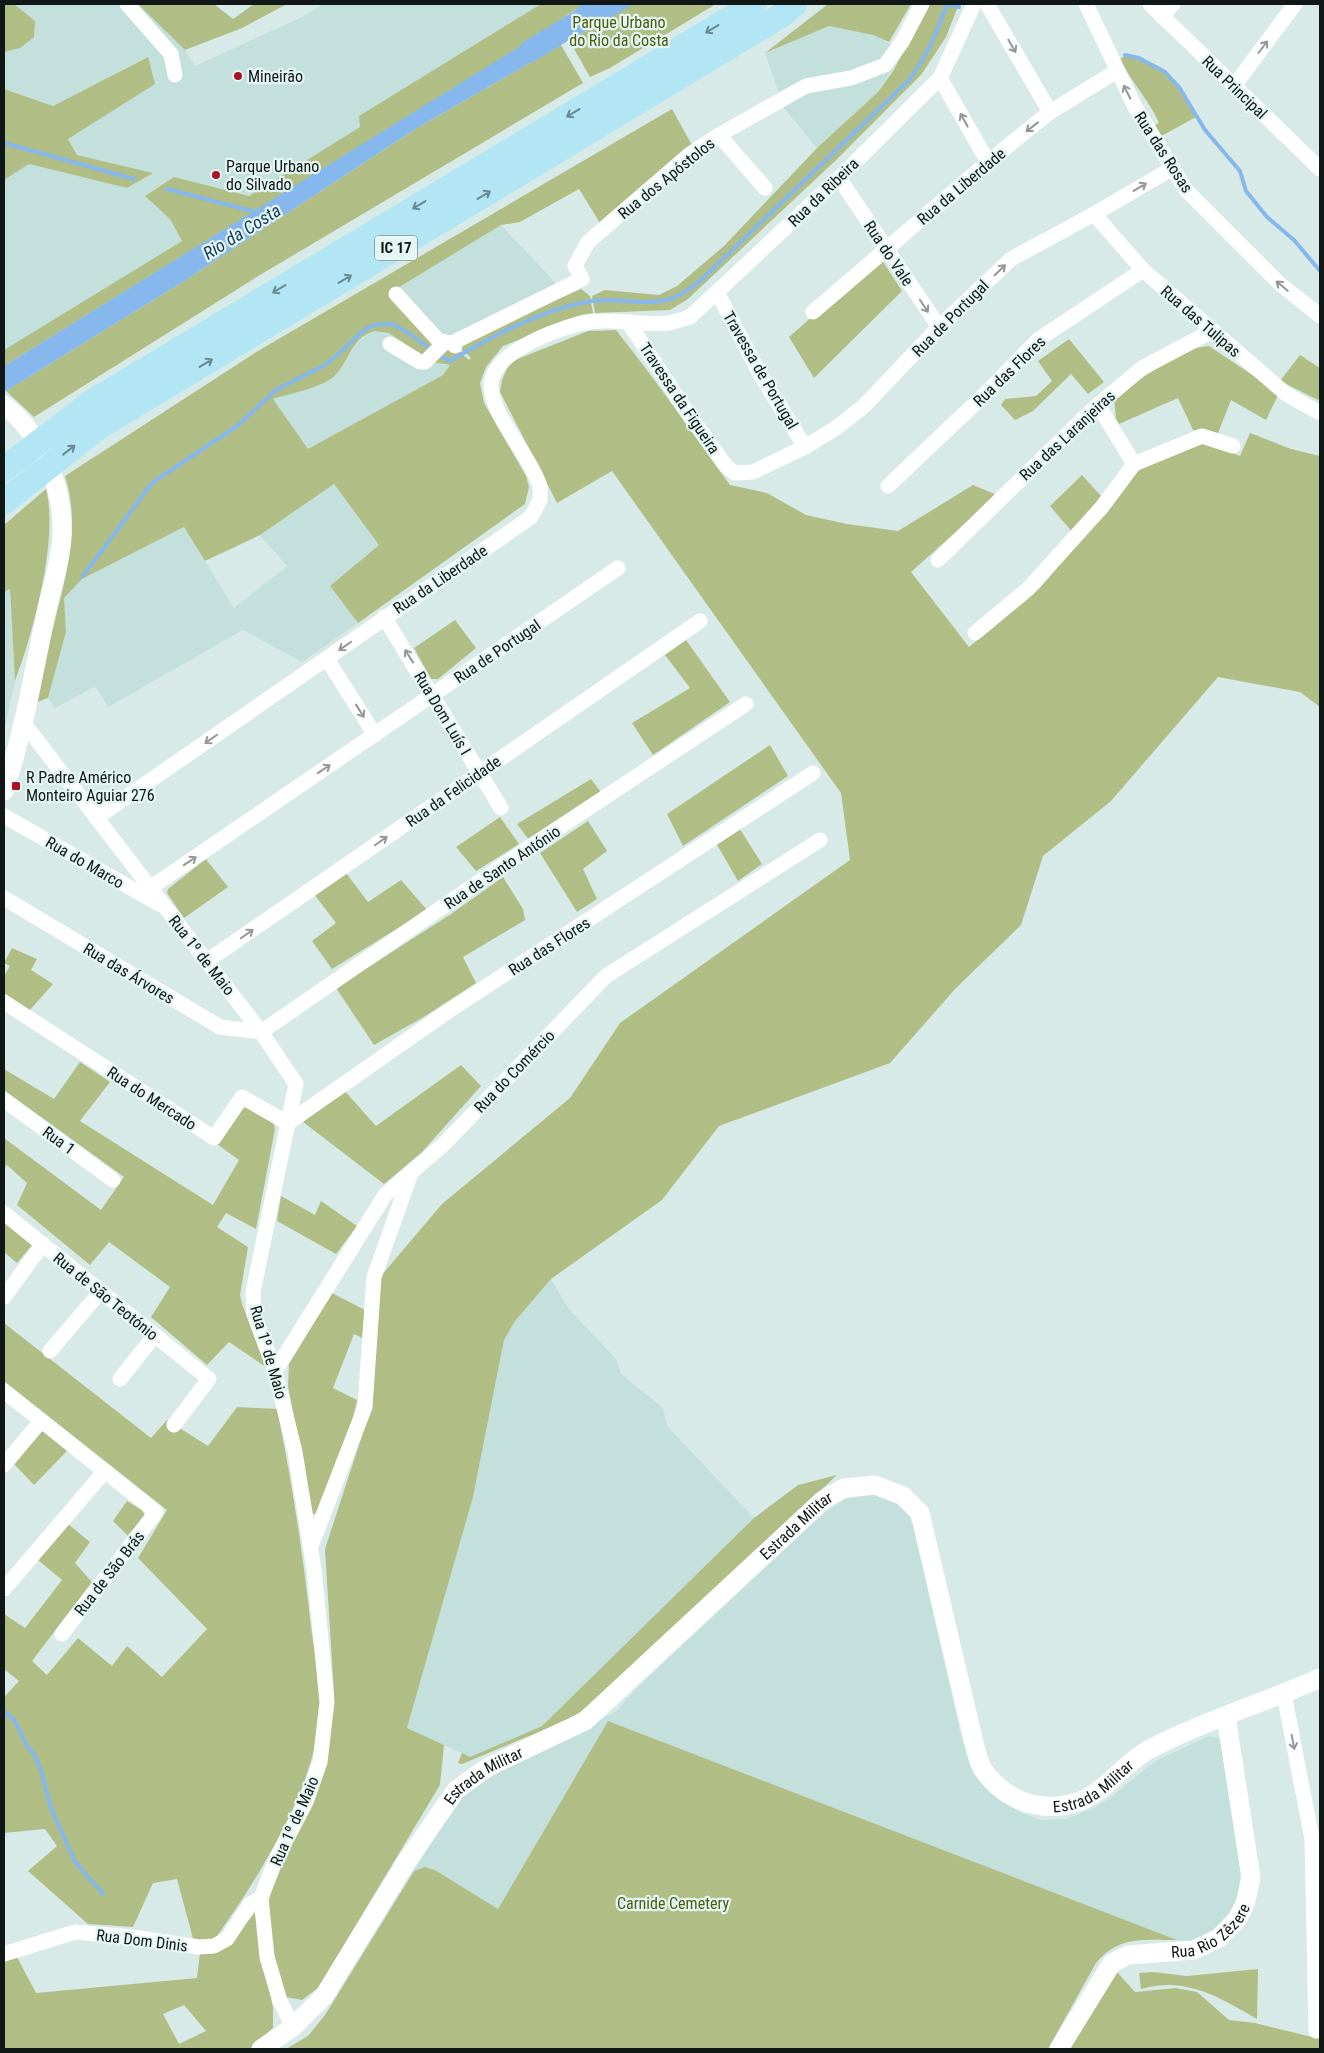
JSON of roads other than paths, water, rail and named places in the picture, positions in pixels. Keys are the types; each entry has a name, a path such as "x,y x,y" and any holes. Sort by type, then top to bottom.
{"highway":[{"name":"IC 17","path":"4,469 92,402 754,4"},
{"name":"IC 17","path":"4,502 99,427 782,15 795,4"}],"street":[{"path":"127,4 171,54 175,76"},
{"name":"Rua dos Apóstolos","path":"448,345 582,279 576,266 588,242 690,154 719,135 806,86 851,78 885,65 902,42 922,4"},
{"name":"Rua da Ribeira","path":"628,322 668,323 690,317 839,178 940,78 974,4"},
{"path":"987,4 1050,112"},
{"name":"Rua das Rosas","path":"1086,4 1135,107 1186,190 1280,284 1320,316"},
{"name":"Rua Principal","path":"1150,4 1320,167"},
{"path":"1162,17 1173,4"},
{"path":"1234,86 1295,4"},
{"name":"Rua da Liberdade","path":"813,312 988,162 1050,112 1117,71"},
{"path":"940,78 988,162"},
{"path":"719,135 765,188"},
{"name":"Rua de Portugal","path":"735,473 753,472 805,447 836,428 864,406 939,328 1011,259 1173,168"},
{"name":"Rua do Vale","path":"839,178 939,328"},
{"name":"Rua das Tulipas","path":"1094,214 1143,270 1212,331 1286,394 1320,413"},
{"name":"Rua das Flores","path":"888,486 983,396 1039,339 1143,270"},
{"name":"Travessa de Portugal","path":"717,292 760,374 805,447"},
{"path":"390,344 420,362 425,362 448,345 439,341 396,294"},
{"name":"Rua da Liberdade","path":"96,818 327,659 384,617 526,521 538,506 541,493 538,480 498,408 493,395 493,373 502,360 513,352 580,324 628,322"},
{"name":"Travessa da Figueira","path":"628,322 683,406 726,466 735,473"},
{"name":"Rua das Laranjeiras","path":"938,560 1098,405 1142,368 1212,331"},
{"path":"4,405 33,436 46,459 57,489 62,534 18,748 4,791"},
{"path":"1098,405 1134,464"},
{"path":"975,633 1028,589 1102,507 1134,464 1202,436 1233,446"},
{"name":"Rua de Portugal","path":"150,888 618,568"},
{"name":"Rua Dom Luís I","path":"384,617 501,808"},
{"name":"Rua da Felicidade","path":"207,961 700,621"},
{"path":"327,659 375,734"},
{"name":"Rua de Santo António","path":"261,1032 528,848 746,704"},
{"name":"Rua 1º de Maio","path":"23,722 261,1032 296,1084 253,1292 254,1314 276,1371 295,1452 310,1547 327,1702 320,1762 306,1802 276,1859 261,1898 267,1957 280,2001 293,2027"},
{"name":"Rua das Flores","path":"288,1123 447,1012 813,773"},
{"name":"Rua do Marco","path":"4,816 166,908"},
{"name":"Rua do Comércio","path":"276,1371 385,1195 445,1143 606,976 820,840"},
{"name":"Rua das Árvores","path":"4,898 220,1027 261,1032"},
{"name":"Rua do Mercado","path":"4,1002 214,1138 242,1097 288,1123"},
{"name":"Rua 1","path":"4,1100 113,1180"},
{"path":"310,1547 365,1407 374,1277 412,1171"},
{"name":"Rua de São Teotónio","path":"4,1213 209,1379 174,1425"},
{"path":"4,1297 43,1244"},
{"path":"50,1351 101,1291"},
{"path":"120,1379 155,1335"},
{"path":"4,1391 104,1471 4,1589"},
{"path":"4,1465 41,1421"},
{"name":"Rua de São Brás","path":"62,1634 156,1512 104,1471"},
{"name":"Estrada Militar","path":"261,2049 293,2027 324,1996 407,1861 456,1790 488,1767 585,1721 823,1500 844,1488 875,1485 903,1496 920,1513 974,1743 982,1766 999,1788 1024,1803 1041,1807 1061,1806 1086,1798 1147,1751 1226,1716 1320,1678"},
{"path":"1284,1694 1312,1839 1316,2032"},
{"name":"Rua Rio Zêzere","path":"1059,2049 1112,1962 1128,1955 1194,1950 1220,1938 1237,1920 1245,1904 1251,1878 1226,1716"},
{"name":"Rua Dom Dinis","path":"4,1954 75,1932 132,1937 199,1947 214,1946 227,1939 250,1904 261,1898"}],"water":[{"path":"583,4 602,22 569,40 558,23"},
{"path":"594,4 634,4 608,19"},
{"path":"551,27 561,45 417,128 181,283 6,391 4,390 4,366"}],"waterway":[{"name":"Rio da Costa","path":"530,51 607,4"},
{"path":"947,4 959,7"},
{"path":"438,355 450,361 533,318 568,306 596,300 660,301 682,294 699,282 909,80 931,44 947,4"},
{"path":"1125,55 1139,58 1165,72 1179,87 1205,130 1240,171 1246,191 1267,217 1294,240 1320,271"},
{"path":"4,143 134,179"},
{"path":"167,189 256,212"},
{"path":"83,576 152,483 237,426 276,390 323,366 364,330 374,325 393,324 433,351"},
{"path":"4,1711 15,1721 40,1767 51,1808 75,1862 103,1894"}],"place":[{"name":"Mineirão","path":"238,76"},
{"name":"Parque Urbano do Silvado","path":"216,175"},
{"name":"R Padre Américo Monteiro Aguiar 276","path":"16,786"}],"park label":[{"name":"Parque Urbano do Rio da Costa","path":"619,31"},
{"name":"Carnide Cemetery","path":"673,1903"}]}
